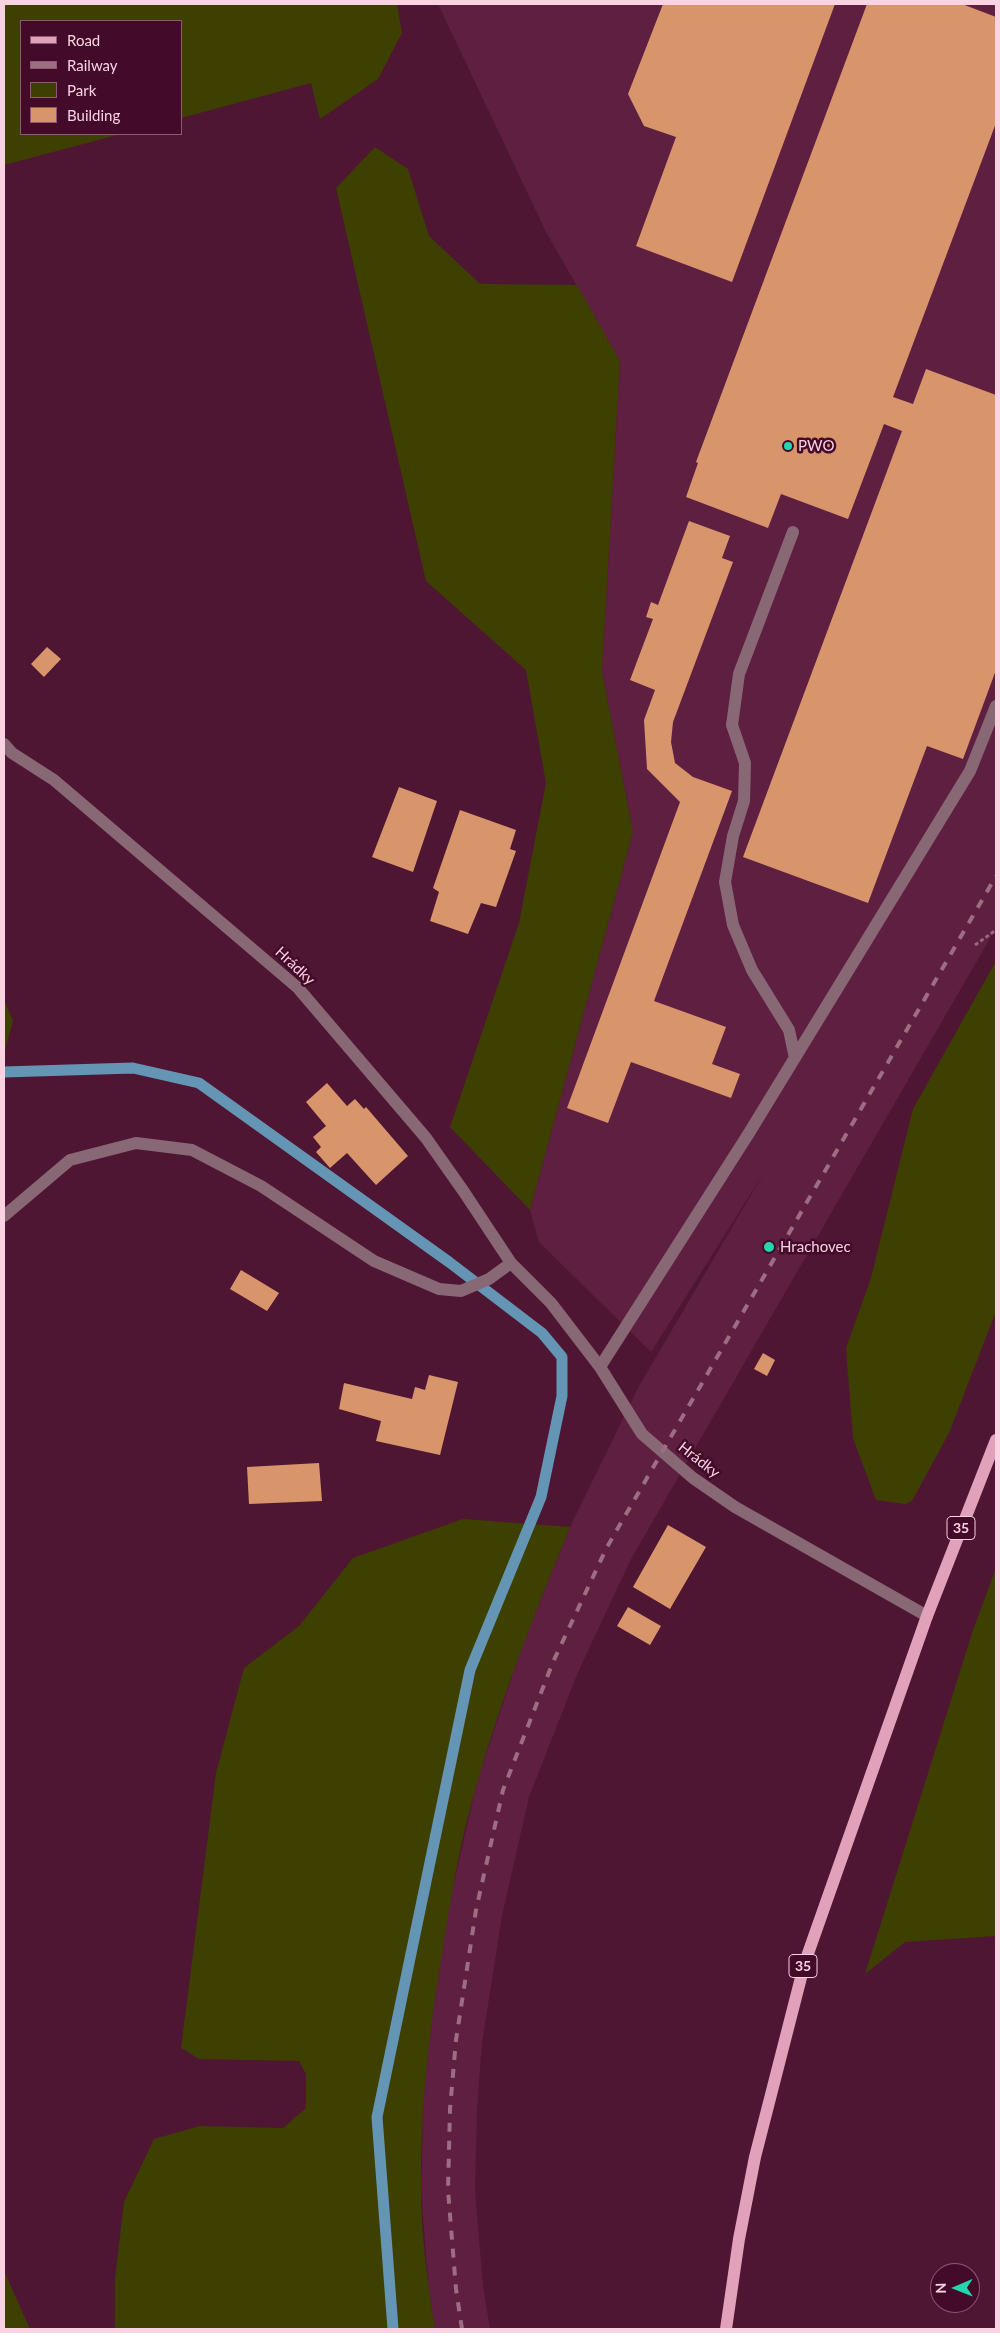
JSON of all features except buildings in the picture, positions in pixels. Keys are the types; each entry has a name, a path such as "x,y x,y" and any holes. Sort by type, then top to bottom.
{"main road":[{"name":"35","path":"726,2329 739,2238 755,2157 804,1962 927,1616 996,1440"}],"street":[{"path":"793,532 739,674 732,725 744,763 744,801 732,836 725,882 733,925 752,970 789,1030 795,1058"},
{"path":"600,1367 795,1058 970,771 996,706"},
{"name":"Hrádky","path":"4,744 12,753 54,780 298,988 426,1138 511,1263 551,1303 600,1367 642,1434 693,1478 735,1507 927,1616"},
{"path":"4,1216 70,1160 136,1143 192,1150 261,1186 374,1261 439,1288 461,1290 490,1280 511,1263"}],"path":[{"path":"975,945 996,930"}],"shaded area":[{"path":"438,4 996,4 996,928 631,1559 578,1672 529,1797 502,1916 482,2043 477,2110 475,2190 483,2286 490,2329 435,2329 429,2293 421,2191 423,2107 429,2037 449,1905 477,1781 523,1643 570,1527 638,1388 765,1171 651,1352 539,1242 530,1210 633,832 602,671 620,361 546,232"}],"green space":[{"path":"4,4 397,4 402,33 378,79 320,119 311,83 182,118 182,20 20,20 20,135 117,135 4,165"},
{"path":"375,147 408,169 429,236 480,284 577,285 620,361 602,671 633,832 530,1210 450,1127 519,923 546,783 526,670 426,581 336,188"},
{"path":"996,961 996,1311 949,1433 912,1501 905,1504 876,1500 853,1438 846,1348 871,1278 913,1109"},
{"path":"4,1000 13,1021 4,1053"},
{"path":"463,1519 570,1527 498,1715 466,1823 449,1910 429,2042 421,2159 422,2224 427,2277 435,2329 115,2329 115,2279 124,2202 154,2139 200,2126 283,2128 306,2108 306,2074 299,2061 199,2059 181,2048 216,1773 244,1668 299,1626 353,1558"},
{"path":"996,1568 996,1936 905,1942 865,1974 973,1630"},
{"path":"4,2271 30,2329 4,2329"}],"waterway":[{"path":"4,1072 133,1068 199,1083 449,1262 542,1333 562,1357 562,1396 541,1497 470,1670 377,2117 393,2329"}],"railway":[{"path":"462,2329 456,2289 448,2190 450,2109 456,2040 476,1910 503,1790 553,1662 607,1547 996,876"}],"place":[{"name":"PWO","path":"788,446"},
{"name":"Hrachovec","path":"769,1247"}]}
